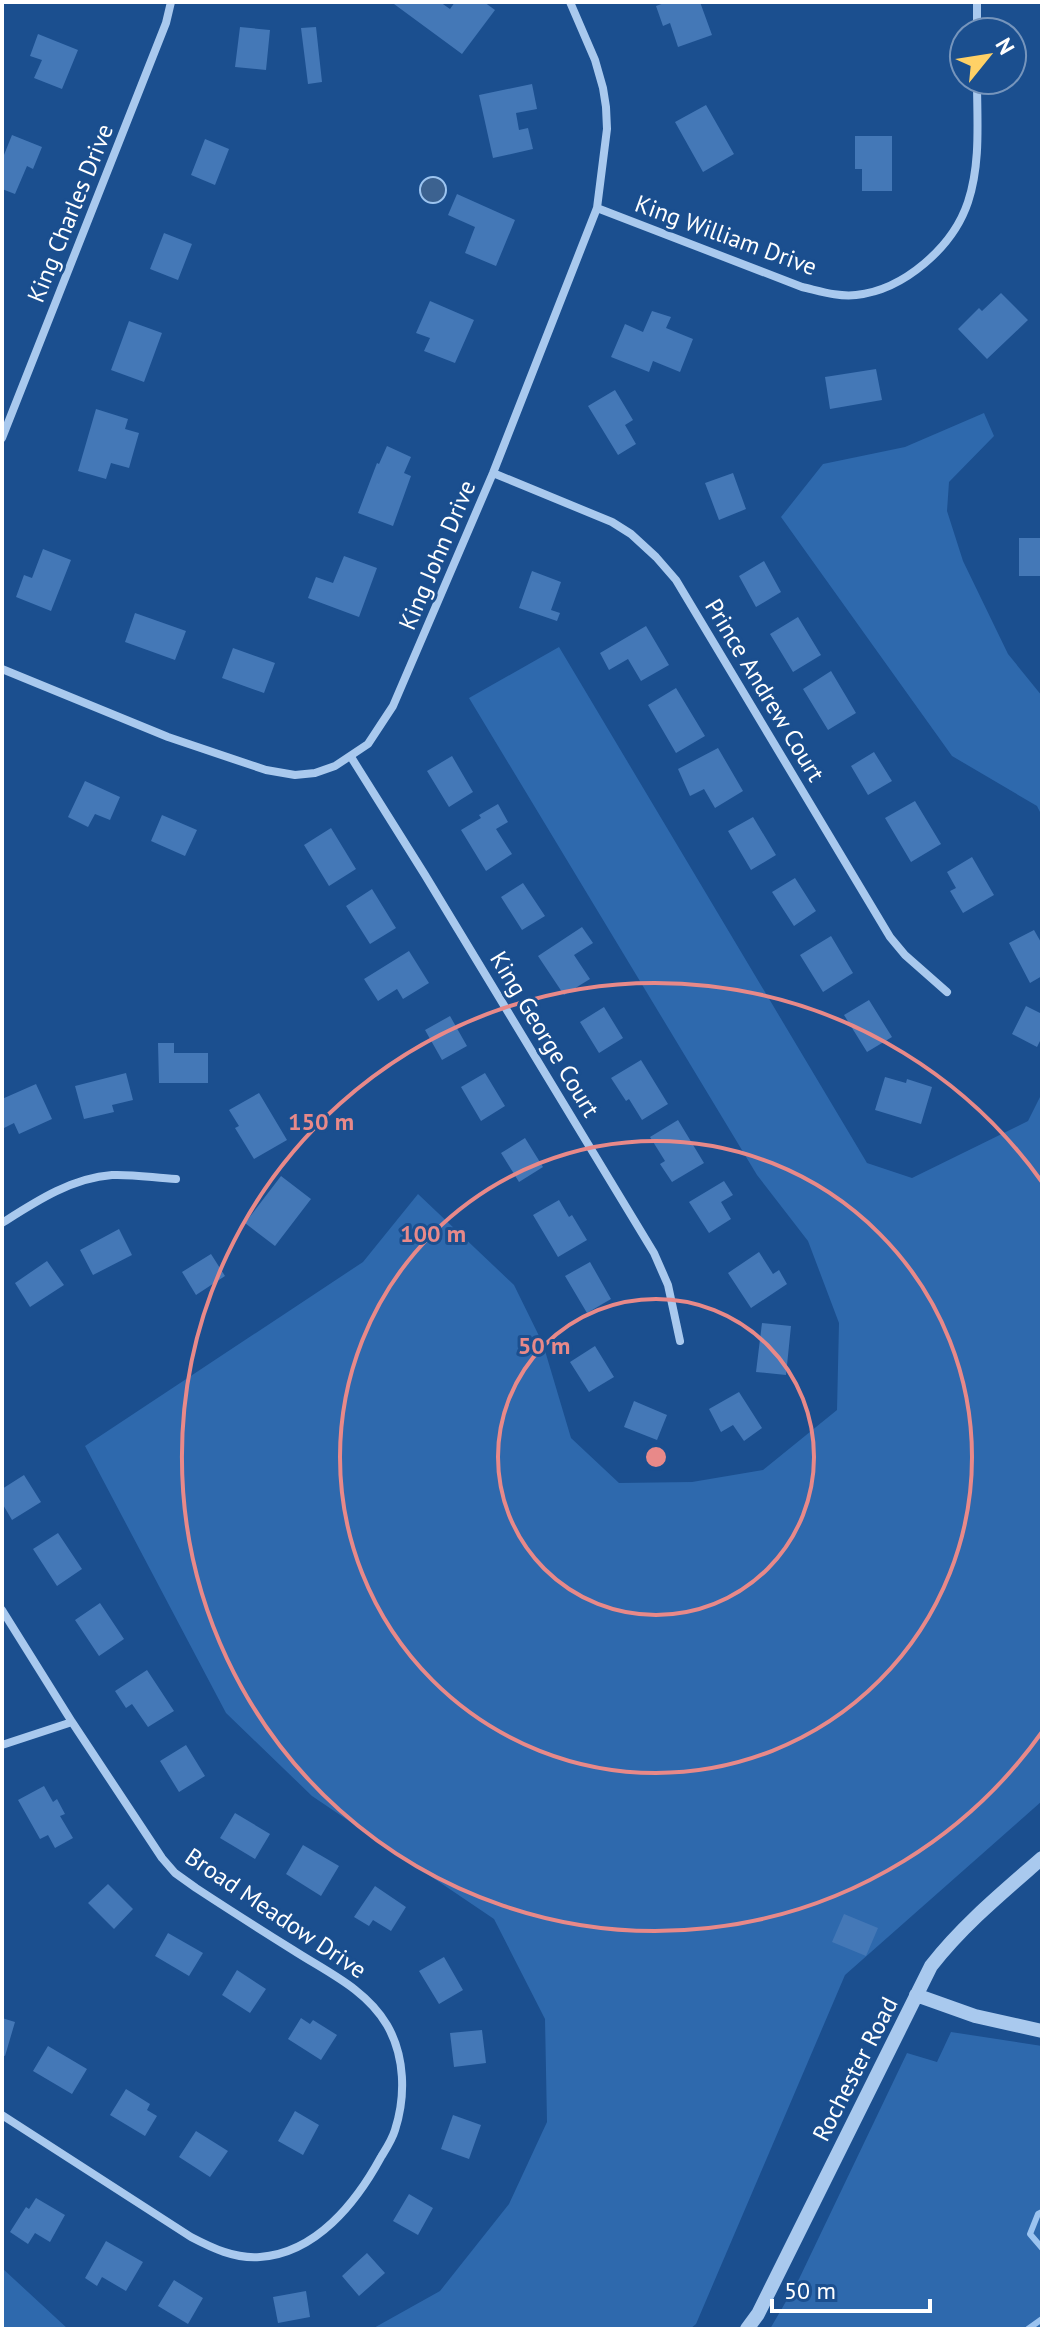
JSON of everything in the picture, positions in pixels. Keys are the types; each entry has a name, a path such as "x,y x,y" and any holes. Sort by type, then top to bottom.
{"street":[{"name":"King Charles Drive","path":"2,438 166,23 171,2"},
{"name":"King John Drive","path":"2,669 168,737 266,770 295,775 315,773 351,757 368,744 393,706 493,473 597,208 607,129 606,107 595,60 570,2"},
{"name":"King William Drive","path":"597,208 802,287 834,294 855,295 876,291 896,283 943,246 961,218 968,202 975,166 977,96"},
{"name":"Prince Andrew Court","path":"493,473 612,522 631,534 656,557 676,580 890,937 905,955 947,992"},
{"name":"King George Court","path":"351,757 654,1253 668,1285 680,1341"},
{"path":"2,1223 36,1201 79,1182 112,1175 176,1179"},
{"name":"Broad Meadow Drive","path":"2,1610 149,1841 175,1873 352,1986 376,2009 388,2027 402,2065 400,2108 395,2132 370,2178 348,2208 329,2227 307,2241 280,2254 257,2257 230,2254 191,2237 2,2115"},
{"path":"2,1745 72,1722"},
{"name":"Rochester Road","path":"747,2329 758,2314 931,1966 982,1909 1042,1858"},
{"path":"916,1995 975,2016 1042,2031"}],"shaded area":[{"path":"433,177 442,181 446,190 442,199 433,203 424,199 420,190 424,181"},
{"path":"984,413 994,436 949,482 947,511 963,561 1008,654 1042,696 1042,816 1037,806 952,756 781,517 823,464 905,447"},
{"path":"559,647 867,1163 912,1178 1028,1121 1042,1093 1042,1801 845,1975 696,2324 690,2329 372,2329 440,2291 509,2204 547,2122 545,2019 494,1919 312,1796 226,1713 85,1446 363,1262 418,1194 514,1285 543,1344 571,1438 619,1483 692,1482 763,1470 837,1410 839,1323 808,1241 757,1175 469,698"},
{"path":"951,2032 1042,2046 1042,2329 770,2329 799,2279 907,2053 937,2062"},
{"path":"2,2268 68,2329 2,2329"}],"building":[{"path":"395,2 440,2 450,9 455,2 484,2 495,10 462,54"},
{"path":"667,2 700,2 712,35 678,47 670,23 663,26 656,6"},
{"path":"240,27 270,30 266,70 235,67"},
{"path":"316,27 322,82 308,84 301,28"},
{"path":"38,34 78,50 62,89 34,78 42,60 30,56"},
{"path":"532,84 537,109 516,113 519,130 528,128 533,149 493,158 479,95"},
{"path":"706,105 734,154 703,172 675,122"},
{"path":"12,135 42,147 33,169 27,166 15,194 2,189 2,154"},
{"path":"855,136 892,136 892,191 862,191 862,169 855,169"},
{"path":"205,139 229,149 215,185 191,175"},
{"path":"457,194 515,220 496,266 465,253 475,227 448,215"},
{"path":"164,233 192,244 178,280 150,269"},
{"path":"1001,293 1028,320 987,359 958,329 979,308 982,311"},
{"path":"430,301 474,320 455,363 424,351 430,338 416,333"},
{"path":"652,311 671,317 666,328 693,339 680,372 653,361 649,372 611,357 625,324 643,332"},
{"path":"129,321 162,333 144,382 111,370"},
{"path":"876,369 882,400 830,409 825,377"},
{"path":"615,390 633,420 625,425 636,444 618,455 588,406"},
{"path":"96,409 128,419 125,429 139,433 129,468 111,463 106,479 78,471"},
{"path":"387,446 411,457 404,473 411,476 393,526 358,513 377,463"},
{"path":"733,473 746,509 719,520 705,483"},
{"path":"1019,538 1042,538 1042,576 1019,576"},
{"path":"43,549 71,560 51,611 16,597 24,575 32,578"},
{"path":"344,556 377,568 359,617 308,598 316,577 333,583"},
{"path":"764,561 781,592 756,607 739,576"},
{"path":"532,571 561,582 551,610 560,613 557,621 519,608"},
{"path":"135,613 186,631 175,660 125,642"},
{"path":"798,617 821,655 793,672 770,634"},
{"path":"646,626 669,665 641,681 628,659 609,670 600,653"},
{"path":"233,648 275,663 264,693 222,678"},
{"path":"831,671 856,713 828,730 803,689"},
{"path":"676,688 705,736 676,753 648,705"},
{"path":"718,748 743,791 715,808 704,789 690,796 678,769"},
{"path":"874,752 892,781 868,795 851,766"},
{"path":"452,756 473,792 449,807 427,771"},
{"path":"85,781 120,797 110,820 95,814 88,827 68,817"},
{"path":"915,801 941,844 911,862 885,818"},
{"path":"498,804 508,822 496,829 512,854 486,871 461,830"},
{"path":"162,815 197,830 185,856 151,841"},
{"path":"753,817 776,855 751,870 728,831"},
{"path":"331,828 356,869 329,886 304,845"},
{"path":"972,857 994,895 963,913 950,891 956,888 947,872"},
{"path":"795,878 816,911 794,926 772,892"},
{"path":"523,883 545,916 522,930 501,897"},
{"path":"372,889 396,928 370,944 346,906"},
{"path":"582,927 593,943 574,955 590,979 564,995 538,956"},
{"path":"1034,930 1042,944 1042,976 1030,983 1009,943"},
{"path":"831,936 853,973 823,992 800,955"},
{"path":"409,951 429,983 403,999 397,989 378,1001 364,979"},
{"path":"869,1000 892,1037 867,1052 844,1015"},
{"path":"1026,1006 1042,1014 1042,1037 1037,1047 1012,1034"},
{"path":"604,1007 623,1038 599,1053 580,1022"},
{"path":"450,1016 467,1046 442,1060 425,1030"},
{"path":"158,1043 174,1043 174,1053 208,1053 208,1083 159,1083"},
{"path":"641,1060 668,1104 642,1120 611,1078"},
{"path":"126,1073 133,1100 112,1105 114,1112 84,1119 75,1086"},
{"path":"485,1073 505,1106 481,1121 461,1087"},
{"path":"885,1077 906,1083 907,1079 932,1087 921,1124 875,1110"},
{"path":"36,1084 52,1119 19,1134 14,1123 2,1129 2,1099"},
{"path":"259,1093 287,1140 254,1159 235,1128 239,1126 229,1110"},
{"path":"678,1120 704,1163 672,1182 660,1164 665,1161 650,1137"},
{"path":"525,1138 543,1167 519,1182 501,1153"},
{"path":"281,1176 311,1199 275,1246 245,1223"},
{"path":"724,1181 733,1195 721,1202 731,1219 709,1233 689,1202"},
{"path":"559,1200 587,1240 558,1257 533,1215"},
{"path":"119,1229 132,1255 93,1275 80,1250"},
{"path":"759,1252 773,1274 779,1270 787,1284 751,1308 728,1273"},
{"path":"211,1254 225,1276 196,1295 182,1272"},
{"path":"47,1261 64,1285 30,1307 15,1283"},
{"path":"590,1262 611,1299 587,1313 565,1276"},
{"path":"762,1323 791,1326 786,1375 756,1372"},
{"path":"595,1346 614,1377 589,1392 570,1362"},
{"path":"739,1392 762,1428 744,1441 733,1425 721,1432 709,1409"},
{"path":"634,1401 667,1415 657,1440 624,1427"},
{"path":"24,1475 41,1502 12,1520 2,1503 2,1489"},
{"path":"58,1533 82,1569 57,1586 33,1549"},
{"path":"100,1603 124,1639 99,1656 75,1620"},
{"path":"147,1670 174,1711 148,1727 132,1704 126,1708 115,1691"},
{"path":"186,1745 205,1776 179,1792 160,1761"},
{"path":"44,1786 53,1802 57,1799 65,1814 60,1816 73,1838 55,1848 48,1835 40,1839 18,1800"},
{"path":"235,1813 270,1834 255,1859 220,1838"},
{"path":"303,1845 339,1866 321,1896 286,1874"},
{"path":"108,1884 133,1909 114,1929 88,1903"},
{"path":"375,1886 406,1907 391,1931 373,1920 369,1926 354,1917"},
{"path":"844,1914 878,1928 866,1956 832,1942"},
{"path":"168,1933 203,1953 189,1976 155,1956"},
{"path":"444,1957 463,1990 439,2004 419,1971"},
{"path":"237,1970 266,1989 250,2013 222,1995"},
{"path":"2,2018 15,2022 5,2056 2,2055"},
{"path":"301,2018 310,2024 313,2020 337,2035 321,2060 288,2039"},
{"path":"482,2030 486,2063 454,2067 450,2033"},
{"path":"48,2046 87,2069 72,2094 33,2071"},
{"path":"126,2089 150,2104 147,2110 157,2116 145,2136 110,2115"},
{"path":"295,2111 319,2125 303,2155 278,2141"},
{"path":"453,2115 481,2125 469,2159 441,2149"},
{"path":"196,2131 228,2151 210,2177 179,2157"},
{"path":"409,2194 433,2208 418,2235 393,2221"},
{"path":"36,2198 65,2215 50,2242 35,2233 28,2244 10,2232 26,2207 29,2209"},
{"path":"106,2241 143,2262 126,2291 102,2277 97,2286 85,2278"},
{"path":"367,2253 385,2273 359,2296 342,2276"},
{"path":"174,2280 203,2298 188,2324 158,2306"},
{"path":"306,2291 310,2317 278,2323 273,2297"}],"waterway":[{"path":"1042,2212 1038,2214 1030,2234 1042,2248"},
{"path":"1028,2329 1042,2319"}]}
